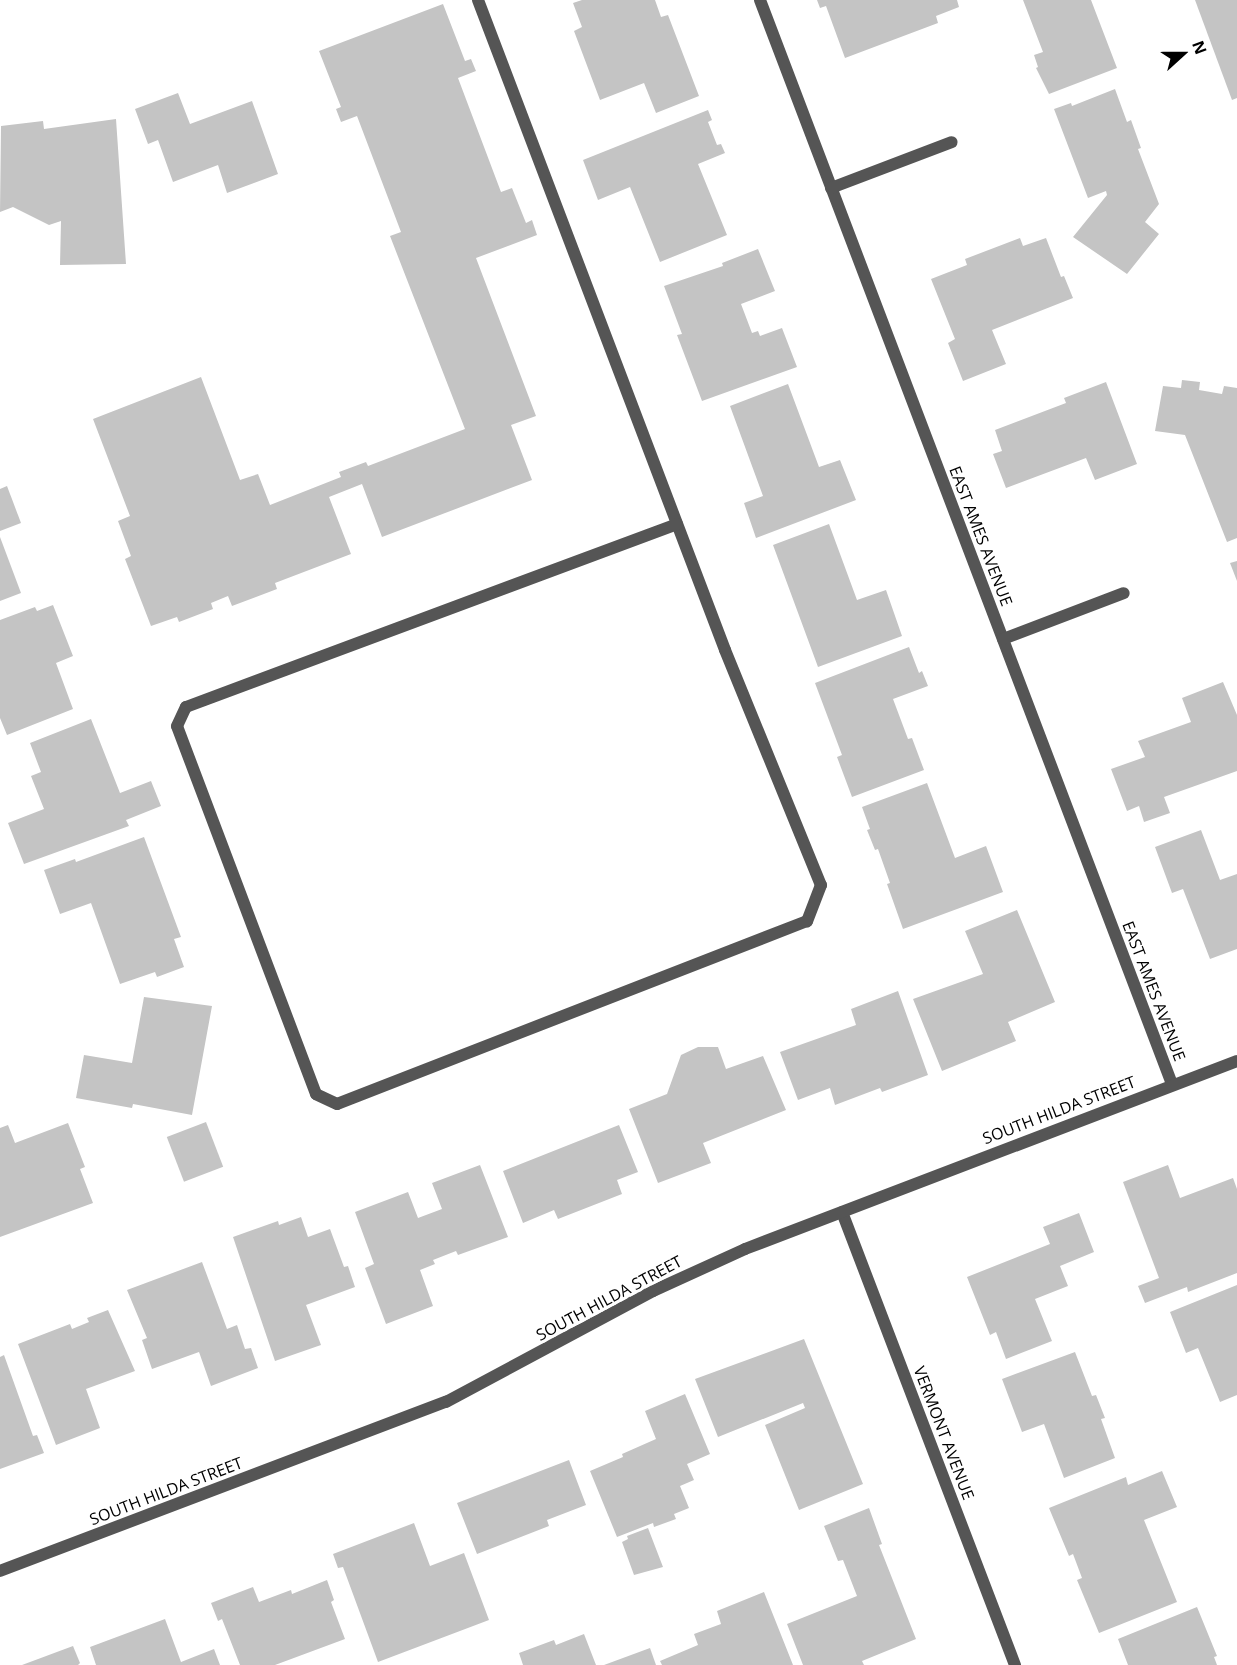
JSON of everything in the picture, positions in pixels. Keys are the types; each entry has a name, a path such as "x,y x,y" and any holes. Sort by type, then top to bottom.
{"street":[{"path":"478,0 677,524 821,885 807,921 337,1104 316,1094 177,726 186,708 677,524"},
{"name":"EAST AMES AVENUE","path":"759,0 1172,1084"},
{"path":"831,188 952,142"},
{"path":"1003,639 1124,593"},
{"name":"SOUTH HILDA STREET","path":"0,1571 446,1402 653,1291 745,1250 1237,1060"},
{"name":"VERMONT AVENUE","path":"842,1212 1015,1665"}],"building":[{"path":"582,0 655,0 661,17 668,15 699,96 656,113 644,83 600,100 574,31 582,27 573,3"},
{"path":"817,0 957,0 959,7 936,16 938,23 845,58 826,6 820,8"},
{"path":"1023,0 1091,0 1117,68 1049,94 1036,68 1038,67 1034,55 1043,52"},
{"path":"1195,0 1237,0 1237,98 1232,100"},
{"path":"443,4 465,61 471,59 476,71 458,78 501,192 512,188 526,223 532,220 537,235 476,258 536,416 511,425 532,480 382,537 362,484 329,497 351,554 275,583 277,589 232,606 228,596 211,603 213,609 179,622 177,617 151,626 125,559 131,556 118,521 130,516 93,419 201,377 240,480 258,474 270,505 341,477 339,472 366,462 368,466 465,429 390,236 401,232 357,116 341,122 336,109 341,107 319,51"},
{"path":"1115,89 1127,122 1131,120 1141,148 1138,149 1159,204 1145,222 1159,234 1127,274 1073,237 1107,195 1106,191 1088,198 1054,109 1071,103 1072,106"},
{"path":"178,93 190,124 252,101 278,174 227,193 218,165 173,182 158,140 148,144 135,109"},
{"path":"708,110 712,120 708,122 717,145 721,144 725,153 698,164 727,235 660,262 630,187 598,200 583,160"},
{"path":"116,119 126,264 60,265 61,221 49,225 13,207 0,212 1,126 43,121 44,129"},
{"path":"1020,238 1023,246 1046,238 1061,277 1064,276 1073,298 992,330 1006,364 963,381 948,343 955,339 931,279 967,265 965,259"},
{"path":"758,249 775,291 741,304 752,333 758,331 760,336 782,328 797,367 702,401 677,335 682,334 664,286 723,266 722,263"},
{"path":"1182,380 1200,382 1199,390 1222,394 1224,386 1237,388 1237,538 1227,542 1185,435 1155,431 1163,386 1181,388"},
{"path":"1106,382 1137,464 1095,480 1086,458 1006,488 993,454 1002,451 995,430 1066,403 1064,398"},
{"path":"788,384 819,467 840,460 856,500 756,538 744,503 763,496 730,406"},
{"path":"7,486 21,523 0,531 0,489"},
{"path":"829,524 857,600 886,590 902,636 818,667 773,545"},
{"path":"0,537 21,593 0,601"},
{"path":"1237,561 1237,581 1230,563"},
{"path":"53,605 73,656 56,663 73,709 7,735 0,718 0,620 35,607 37,611"},
{"path":"909,647 919,673 922,671 928,686 893,699 908,739 912,738 924,770 852,797 837,757 842,755 815,683"},
{"path":"1223,682 1237,715 1237,771 1164,797 1170,813 1144,822 1139,806 1127,811 1111,769 1145,757 1138,741 1191,722 1182,698"},
{"path":"91,719 120,793 151,781 161,806 126,820 129,826 24,864 8,823 44,809 31,776 41,772 30,743"},
{"path":"927,783 955,858 986,846 1003,892 903,929 887,884 890,883 878,849 875,850 867,830 870,829 862,807"},
{"path":"1201,830 1220,880 1237,874 1237,949 1210,959 1183,889 1172,893 1155,847"},
{"path":"144,837 181,937 174,939 184,967 157,977 155,972 120,984 91,903 60,914 44,870 75,859 76,862"},
{"path":"1017,910 1055,1002 1008,1022 1016,1041 942,1071 913,999 983,974 965,931"},
{"path":"898,991 928,1075 882,1092 880,1088 835,1105 830,1088 798,1100 780,1052 856,1025 851,1009"},
{"path":"144,997 212,1006 192,1115 133,1104 132,1108 76,1098 84,1055 132,1063"},
{"path":"698,1047 718,1047 726,1069 763,1056 786,1110 703,1143 711,1163 658,1183 629,1109 667,1094 681,1055"},
{"path":"206,1122 223,1167 184,1182 167,1137"},
{"path":"68,1123 85,1167 80,1169 93,1203 0,1237 0,1128 8,1125 15,1143"},
{"path":"619,1125 638,1172 617,1180 622,1194 558,1219 554,1210 523,1223 503,1171"},
{"path":"480,1165 508,1237 458,1255 456,1251 433,1260 435,1264 420,1270 433,1306 386,1324 365,1268 374,1264 355,1212 408,1192 418,1218 442,1209 432,1183"},
{"path":"1168,1165 1180,1198 1233,1178 1237,1189 1237,1273 1188,1292 1187,1287 1145,1303 1138,1286 1159,1278 1123,1182"},
{"path":"1079,1213 1094,1252 1060,1266 1068,1286 1035,1299 1052,1341 1006,1359 996,1332 990,1335 967,1277 1050,1244 1043,1227"},
{"path":"301,1217 308,1237 330,1229 344,1267 348,1266 355,1287 306,1305 321,1345 275,1361 233,1237 278,1221 279,1225"},
{"path":"202,1262 227,1329 237,1325 245,1349 251,1348 258,1368 211,1386 199,1352 152,1369 142,1340 147,1338 127,1290"},
{"path":"1237,1285 1237,1395 1220,1402 1198,1348 1186,1353 1170,1312"},
{"path":"108,1310 135,1371 86,1389 100,1428 56,1445 18,1344 70,1324 72,1329 89,1322 87,1318"},
{"path":"804,1339 863,1484 799,1510 765,1425 805,1408 803,1403 718,1437 695,1379"},
{"path":"1075,1352 1092,1396 1096,1395 1105,1418 1101,1419 1115,1458 1064,1478 1044,1424 1022,1432 1002,1379"},
{"path":"4,1355 33,1436 37,1435 44,1453 0,1469 0,1357"},
{"path":"685,1394 710,1454 687,1464 694,1480 680,1486 689,1508 674,1514 676,1519 654,1527 653,1523 617,1537 590,1471 656,1439 645,1411"},
{"path":"569,1460 586,1505 547,1520 549,1526 477,1554 457,1503"},
{"path":"1162,1471 1177,1507 1144,1520 1177,1602 1099,1633 1077,1580 1082,1578 1073,1554 1069,1556 1049,1508 1126,1477 1128,1485"},
{"path":"869,1508 882,1544 879,1545 916,1639 862,1661 864,1665 803,1665 787,1624 857,1596 843,1560 838,1561 824,1526"},
{"path":"414,1523 430,1566 464,1553 489,1620 378,1662 343,1567 338,1568 333,1554"},
{"path":"648,1528 663,1567 634,1575 622,1542 628,1539 627,1536"},
{"path":"327,1580 334,1600 331,1602 345,1639 275,1665 240,1665 222,1619 218,1621 211,1603 253,1587 259,1602 291,1590 292,1594"},
{"path":"764,1592 793,1665 662,1665 660,1661 698,1645 694,1634 721,1624 717,1611"},
{"path":"1197,1607 1217,1656 1214,1657 1217,1665 1128,1665 1118,1639"},
{"path":"165,1619 181,1662 214,1649 220,1665 96,1665 90,1647"},
{"path":"584,1634 596,1665 523,1665 519,1653 554,1640 556,1645"},
{"path":"73,1646 80,1663 78,1665 22,1665"},
{"path":"650,1648 656,1665 604,1665"}]}
